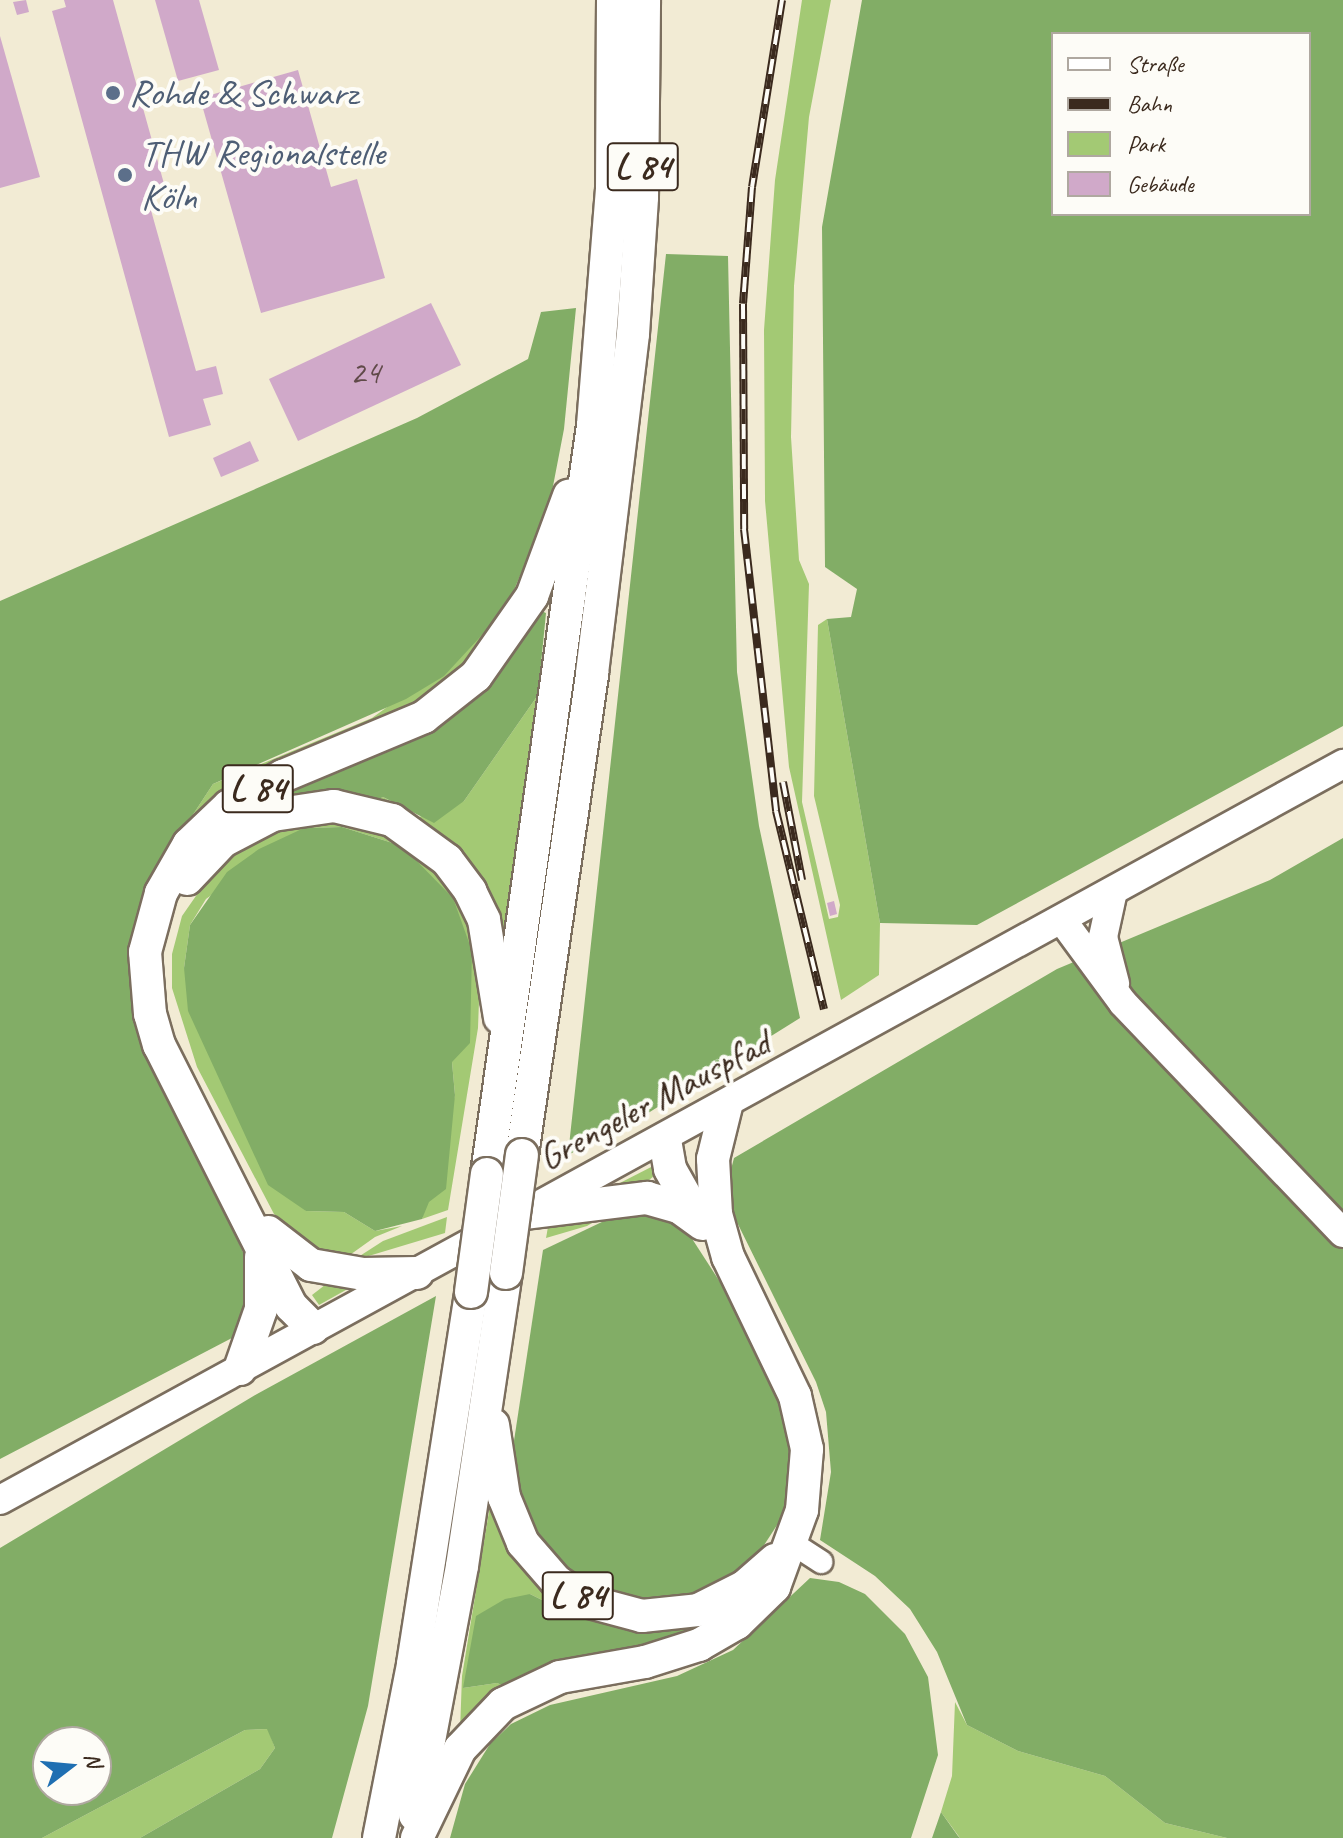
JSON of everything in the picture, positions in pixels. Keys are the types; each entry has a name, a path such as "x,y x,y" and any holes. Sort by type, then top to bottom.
{"highway":[{"name":"L 84","path":"379,1838 416,1649 471,1292 544,792 593,425 612,190 613,0"},
{"name":"L 84","path":"411,1838 462,1566 592,673 633,334 642,197 644,0"},
{"name":"L 84","path":"240,1369 261,1309 264,1239 178,1085 150,1014 145,952 161,893 189,844 229,806 283,776 405,727 476,676 532,596 593,425"},
{"name":"L 84","path":"313,1328 291,1306 264,1239 185,1072 165,1020 158,986 160,949 174,902 185,881 223,841 273,815 316,806 366,811 418,834 447,860 484,920 505,1058"},
{"name":"L 84","path":"709,1219 713,1159 726,1106"},
{"name":"L 84","path":"417,1838 460,1749 503,1704 560,1677 663,1658 718,1636 774,1587 792,1543 805,1495 806,1437 789,1381 709,1219 691,1166 665,1140"},
{"path":"524,1213 647,1198 709,1219"},
{"name":"L 84","path":"264,1239 311,1265 363,1274 417,1273"},
{"name":"L 84","path":"488,1385 504,1497 514,1527 543,1569 570,1593 623,1614 698,1610 744,1587 792,1543"}],"main road":[{"name":"Grengeler Mauspfad","path":"0,1500 524,1213 665,1140 1343,764"},
{"path":"1113,891 1104,945 1123,1003"},
{"path":"1062,920 1123,1003 1343,1233"}],"street":[{"path":"792,1543 821,1562"}],"green space":[{"path":"802,0 831,0 809,117 794,286 791,437 799,560 809,584 802,802 829,919 838,917 840,905 814,796 818,625 827,619 880,923 879,975 841,1000 789,767 765,501 764,330 775,180"},
{"path":"862,0 1343,0 1343,726 977,925 880,923 827,619 851,617 857,589 825,567 822,227"},
{"path":"666,254 728,256 737,672 759,826 800,1018 645,1115 568,1155"},
{"path":"576,308 564,429 549,507 506,609 444,676 406,699 213,784 143,891 131,992 150,1051 243,1252 253,1327 0,1459 0,601 417,418 528,359 541,312"},
{"path":"549,507 508,611 473,659 422,702 262,771 133,959 143,891 213,784 372,718 463,652 506,609"},
{"path":"539,610 546,613 538,695 464,801 434,823 383,797 367,805 293,795 290,787 378,749"},
{"path":"538,695 501,957 487,912 367,805 383,797 419,817 464,801"},
{"path":"333,819 392,835 421,853 451,887 471,927 480,974 478,1028 448,1210 422,1219 455,1095 452,1062 402,846 342,827 304,828 206,899 190,925 184,968 306,1211 344,1212 375,1231 402,1226 375,1237 340,1262 312,1251 274,1214 197,1067 172,988 172,954 182,916 223,857 262,833"},
{"path":"342,827 402,846 453,898 472,951 470,1043 452,1062 455,1095 446,1189 429,1202 422,1219 375,1231 344,1212 306,1211 268,1185 188,1011 184,968 190,925 227,872 259,849 304,828"},
{"path":"1343,838 1343,1838 1227,1838 1165,1823 1105,1776 1018,1751 967,1725 937,1652 910,1609 875,1576 820,1540 831,1472 826,1412 816,1382 724,1196 734,1158 1057,969 1270,880"},
{"path":"659,1163 662,1169 641,1187 614,1186"},
{"path":"651,1207 689,1234 720,1282 768,1371 795,1458 783,1516 753,1562 715,1590 659,1603 589,1588 547,1554 518,1501 512,1454 543,1250 625,1211"},
{"path":"611,1212 587,1226 546,1238 548,1227"},
{"path":"447,1217 445,1233 352,1261 383,1241"},
{"path":"334,1278 362,1281 319,1305 312,1295"},
{"path":"436,1296 368,1706 332,1838 140,1838 260,1769 275,1748 267,1729 245,1730 112,1801 112,1726 32,1726 32,1806 102,1806 42,1838 0,1838 0,1548 257,1394"},
{"path":"493,1487 749,1606 460,1731 462,1676","holes":["530,1594 576,1617 619,1627 695,1622 509,1688 497,1683 463,1688"]},
{"path":"810,1578 839,1582 865,1594 905,1634 928,1677 938,1755 911,1838 450,1838 465,1784 490,1744 511,1724 550,1705 677,1676 733,1650"},
{"path":"530,1594 576,1617 619,1627 695,1622 703,1628 509,1688 497,1683 463,1688 476,1616 505,1599"},
{"path":"955,1702 967,1725 1018,1751 1105,1776 1165,1823 1227,1838 960,1838 941,1812 952,1776"},
{"path":"268,1729 275,1748 260,1769 140,1838 42,1838 102,1806 112,1806 112,1801 245,1730"},
{"path":"941,1812 958,1836 960,1838 932,1838"}],"building":[{"path":"26,0 29,12 17,15 13,2"},
{"path":"64,0 113,0 166,191 147,196 196,371 216,366 223,394 203,399 211,425 169,437 52,11 66,7"},
{"path":"155,0 199,0 219,70 178,81"},
{"path":"0,36 40,177 0,188"},
{"path":"298,70 331,187 357,179 385,278 261,313 200,98"},
{"path":"431,303 461,365 298,441 269,379"},
{"path":"250,441 259,461 221,477 213,458"},
{"path":"834,901 837,914 830,916 827,903"}],"railway":[{"path":"782,0 752,187 743,304 744,529 776,811 824,1009"},
{"path":"783,782 802,880"}],"place":[{"name":"Rohde & Schwarz","path":"113,93"},
{"name":"THW Regionalstelle Köln","path":"125,175"}]}
